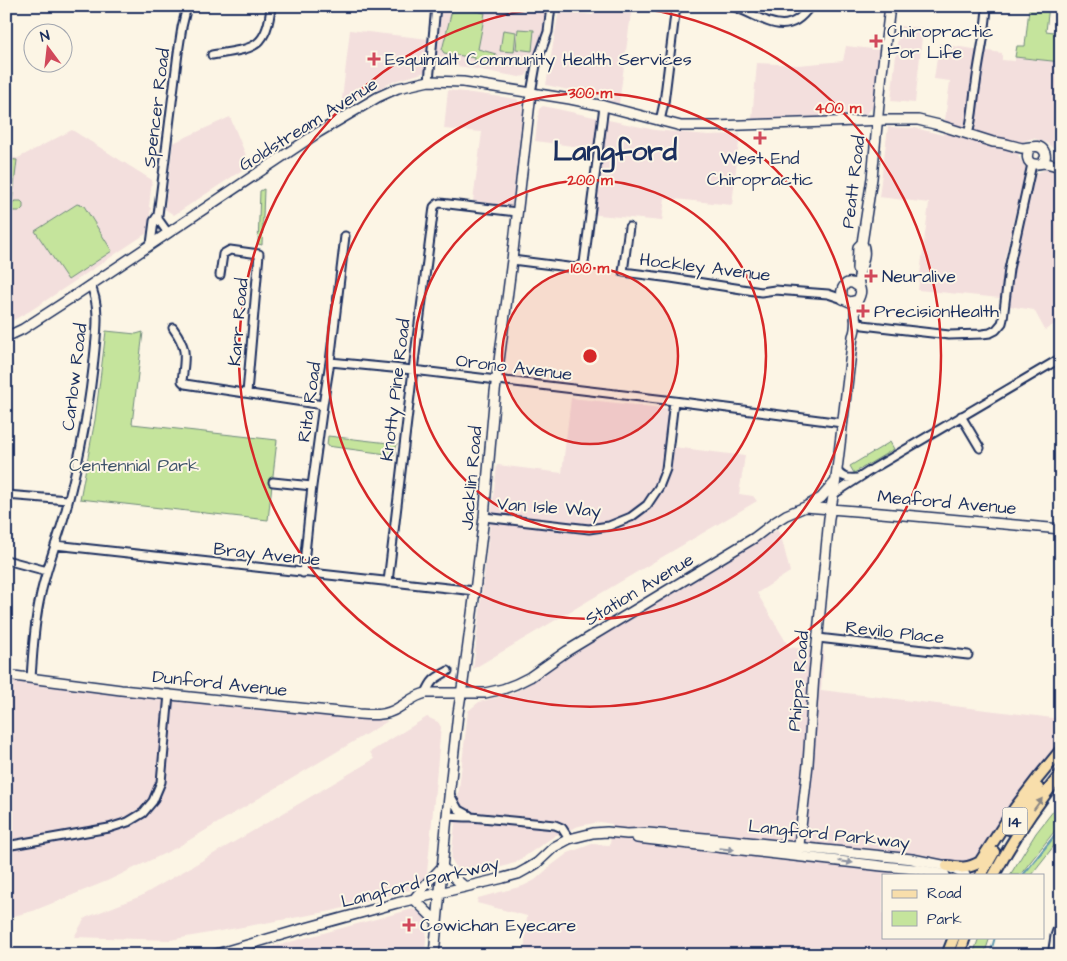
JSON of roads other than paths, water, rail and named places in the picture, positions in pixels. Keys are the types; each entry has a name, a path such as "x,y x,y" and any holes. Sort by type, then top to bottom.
{"main road":[{"name":"Peatt Road","path":"856,327 851,331 851,312 841,294 845,285 856,272 858,248 862,243 872,178 890,6"},
{"name":"Goldstream Avenue","path":"6,337 22,329 90,285 358,108 398,88 429,81 463,82 604,106 681,126 699,127 877,120 925,121 993,142 1000,148 1061,167"},
{"name":"Jacklin Road","path":"434,955 458,713 484,516 497,381 531,93"},
{"name":"Goldstream Avenue","path":"1036,159 1061,161"},
{"name":"Peatt Road","path":"831,509 856,327 855,306 860,296 859,276 865,248 862,243"},
{"path":"845,285 855,284 860,289"},
{"path":"845,300 853,302 857,300"},
{"path":"805,507 821,498 835,482"},
{"name":"Station Avenue","path":"461,693 485,693 523,681 567,651 754,538 781,518 805,507 831,509"},
{"name":"Meaford Avenue","path":"831,509 1061,529"},
{"name":"Phipps Road","path":"799,852 831,509"},
{"name":"Dunford Avenue","path":"6,675 169,694 376,714 389,712 414,697 426,693 461,693"},
{"path":"946,873 980,862 1015,808 1061,750"},
{"name":"14","path":"982,874 1016,818 1061,760"},
{"name":"14","path":"995,874 1026,821 1061,774"},
{"name":"Langford Parkway","path":"213,955 302,928 518,874 569,839 600,832 648,834 799,852 912,859 946,873"},
{"path":"436,921 414,899 427,883 442,867 465,888"},
{"path":"947,955 954,938"},
{"path":"959,955 965,938"}],"street":[{"name":"Spencer Road","path":"151,244 154,220 158,215 178,53 187,6"},
{"path":"212,55 253,47 263,38 270,6"},
{"path":"429,81 436,6"},
{"name":"Jacklin Road","path":"531,93 536,65 548,32 551,6"},
{"path":"660,121 676,6"},
{"path":"732,6 745,10 768,23 778,25 799,20 810,6"},
{"path":"968,134 972,124 973,102 982,52 987,6"},
{"path":"512,260 576,268 584,263 604,106"},
{"path":"856,327 953,335 984,334 996,330 1002,324 1013,250 1030,176 1036,159"},
{"name":"Knotty Pine Road","path":"388,582 412,370 433,211 437,204 445,203 518,212"},
{"path":"158,215 158,220 168,233"},
{"name":"Hockley Avenue","path":"629,227 623,272 761,292 775,290 828,294 845,300"},
{"name":"Rita Road","path":"303,573 312,486 330,362 345,236"},
{"name":"Karr Road","path":"220,276 223,254 230,250 259,254 247,393"},
{"name":"Carlow Road","path":"31,678 40,599 68,500 86,422 93,372 96,320 95,293 90,285"},
{"path":"828,294 845,285"},
{"path":"173,328 181,339 185,354 182,380 185,384 323,405"},
{"path":"834,494 852,483 856,478 1061,358"},
{"name":"Orono Avenue","path":"330,362 674,401 842,424"},
{"name":"Van Isle Way","path":"484,516 589,529 609,526 631,517 647,505 659,487 666,469 674,401"},
{"path":"961,416 980,448"},
{"path":"837,470 839,474 846,478 856,478"},
{"path":"273,482 312,486"},
{"path":"6,495 68,500"},
{"name":"Bray Avenue","path":"55,545 475,591"},
{"path":"6,560 47,571"},
{"name":"Revilo Place","path":"818,638 968,655"},
{"name":"Dunford Avenue","path":"426,693 431,682 448,671"},
{"path":"6,846 109,828 128,822 142,813 153,801 161,782 169,694"},
{"path":"449,793 458,809 472,817"},
{"path":"447,816 555,825 562,828 569,839"},
{"path":"1052,955 1055,936 1061,919"}],"waterway":[{"path":"1024,874 1061,828"},
{"path":"990,955 995,938"}],"place":[{"name":"Chiropractic For Life","path":"876,41"},
{"name":"Esquimalt Community Health Services","path":"374,59"},
{"name":"West End Chiropractic","path":"760,138"},
{"name":"Neuralive","path":"871,276"},
{"name":"PrecisionHealth","path":"863,311"},
{"name":"Cowichan Eyecare","path":"409,925"}],"district":[{"name":"Langford","path":"615,150"}],"park label":[{"name":"Centennial Park","path":"134,465"}]}
